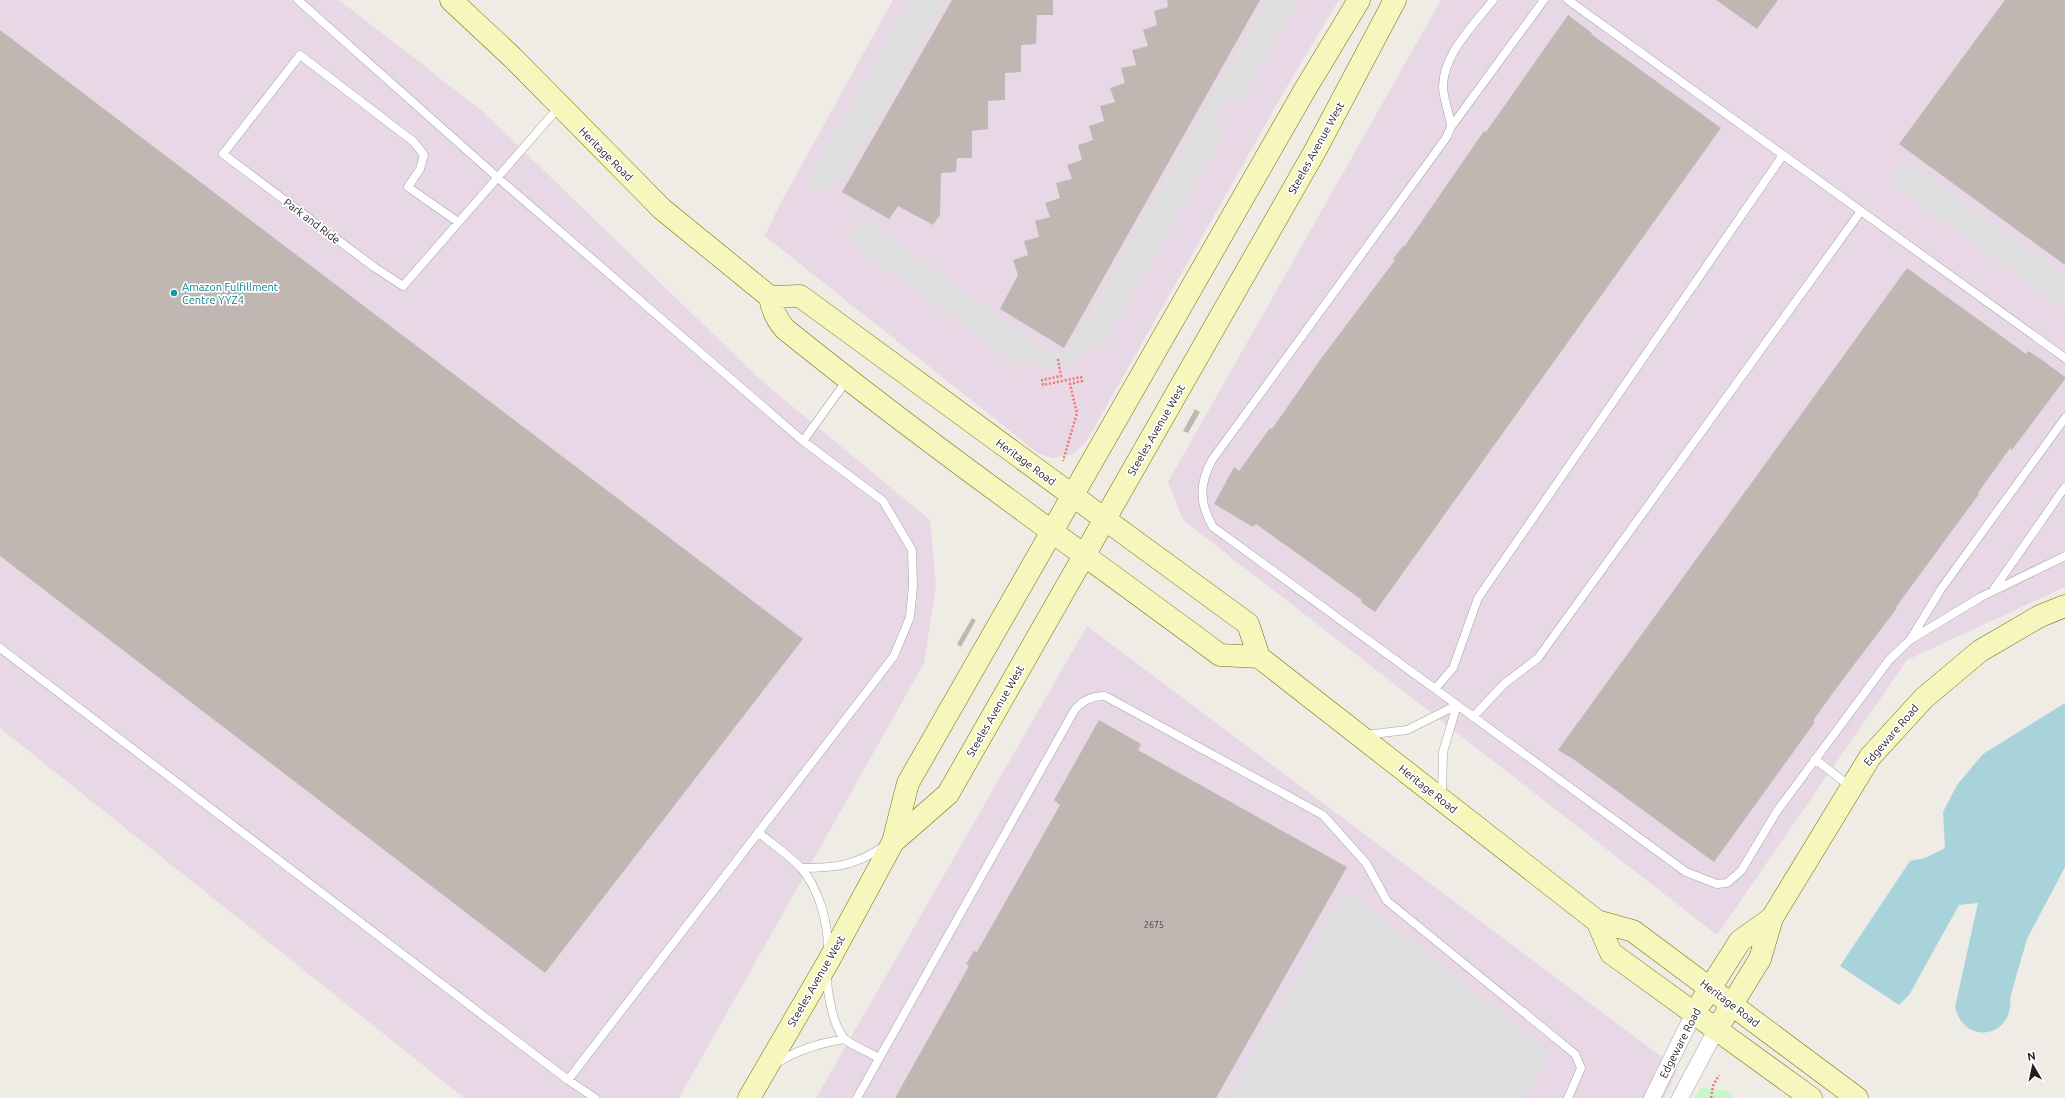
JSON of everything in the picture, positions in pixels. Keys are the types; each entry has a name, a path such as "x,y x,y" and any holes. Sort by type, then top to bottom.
{"main road":[{"name":"Heritage Road","path":"451,0 512,57 559,107 662,210 770,297 800,296 1248,624 1259,657 1597,921 1633,931 1856,1098"},
{"name":"Steeles Avenue West","path":"749,1098 828,962 893,842 908,783 1053,532 1239,204 1359,0"},
{"name":"Steeles Avenue West","path":"893,842 948,794 1311,158 1395,0"},
{"path":"770,297 775,315 785,329 847,380 1084,555 1220,655 1259,657"},
{"name":"Edgeware Road","path":"1716,1030 1760,959 1772,918 1870,757 1924,698 1980,652 2040,616 2065,606"},
{"name":"Edgeware Road","path":"1694,1013 1740,941 1772,918"},
{"name":"Heritage Road","path":"1597,921 1611,953 1811,1098"}],"street":[{"name":"Edgeware Road","path":"1652,1098 1694,1013"},
{"name":"Edgeware Road","path":"1680,1098 1716,1030"}],"lane":[{"path":"298,0 497,177 803,441 883,501 912,550 913,586 910,617 894,656 568,1080"},
{"path":"1451,127 1445,109 1443,87 1445,69 1453,53 1493,0"},
{"path":"1544,0 1451,127 1446,138 1212,460 1204,476 1202,498 1206,515 1213,527 1686,872 1717,884 1726,883 1741,871 1777,811 1889,660 1910,640 1992,591 2065,556"},
{"path":"1568,0 2065,358"},
{"name":"Park and Ride","path":"300,55 414,142 424,155 420,169 408,187 458,222 403,286 374,267 222,154 300,55"},
{"path":"458,222 559,107"},
{"path":"1435,689 1453,668 1478,598 1783,155"},
{"path":"1473,717 1504,684 1538,658 1861,211"},
{"path":"803,441 847,380"},
{"path":"1910,640 1941,589 2065,418"},
{"path":"1992,591 2065,487"},
{"path":"0,648 568,1080 595,1098"},
{"path":"857,1098 1074,711 1078,705 1090,698 1105,696 1323,815 1366,863 1387,901 1575,1054 1581,1068 1568,1098"},
{"path":"1360,736 1407,730 1457,706"},
{"path":"1442,800 1443,752 1457,706"},
{"path":"1816,759 1851,787"},
{"path":"758,832 801,868 814,889 823,912 828,937 827,988 833,1015 845,1039 879,1058"},
{"path":"801,868 834,868 859,861 893,842"},
{"path":"765,1071 789,1055 816,1044 845,1039"}],"path":[{"path":"1058,359 1061,376 1042,380 1043,385 1081,377 1082,381 1070,384 1077,414 1063,461"},
{"path":"1711,1098 1713,1086 1719,1075"}],"shaded area":[{"path":"0,0 339,0 481,110 763,382 930,520 936,586 924,663 679,1098 464,1098 0,728"},
{"path":"893,0 1339,0 1293,76 1086,442 1073,454 1054,458 1039,454 765,236 779,206"},
{"path":"911,0 945,0 841,183 817,191 805,185"},
{"path":"1267,0 1298,0 1240,104 1228,98 1213,126 1224,133 1100,350 1089,344 1078,360 1064,367 1048,369 1032,359 1023,370 845,238 862,218 1047,351 1061,352 1072,344"},
{"path":"1441,0 2065,0 2065,587 1907,660 1717,935 1183,520 1168,482"},
{"path":"1905,160 2065,275 2065,309 1889,182"},
{"path":"1087,626 1678,1069 1664,1098 816,1098"},
{"path":"1344,895 1362,902 1550,1052 1524,1098 1226,1098"}],"green space":[{"path":"1701,1088 1726,1091 1735,1098 1695,1098"}],"water":[{"path":"2065,703 2065,867 2027,939 2010,998 2009,1011 2004,1022 1997,1029 1987,1032 1977,1032 1968,1028 1960,1019 1955,1007 1978,903 1959,905 1909,995 1899,1005 1840,966 1910,861 1925,858 1945,848 1943,812 1957,785 1983,754"}],"building":[{"path":"952,0 1053,0 1053,15 1037,15 1036,44 1021,45 1021,72 1005,73 1005,100 988,101 988,129 972,131 972,158 957,158 956,172 941,173 940,215 933,225 898,206 889,219 842,192"},
{"path":"1167,0 1260,0 1064,348 1000,309 1018,275 1013,260 1028,255 1024,241 1039,237 1035,221 1050,217 1045,203 1060,198 1056,183 1072,179 1067,165 1082,160 1078,145 1093,140 1089,126 1104,121 1100,106 1115,102 1110,88 1125,83 1121,68 1136,65 1132,50 1148,46 1143,30 1157,25 1154,11 1168,7"},
{"path":"1716,0 1778,0 1757,29"},
{"path":"2005,0 2065,0 2065,265 1899,144"},
{"path":"1568,15 1592,33 1591,34 1721,128 1375,612 1361,602 1362,600 1256,524 1253,527 1214,504 1234,467 1239,471 1270,428 1272,429 1320,360 1395,260 1393,259 1403,246 1404,247 1484,131 1486,132"},
{"name":"Amazon Fulfillment Centre YYZ4","path":"0,30 803,639 545,973 0,556"},
{"path":"1907,268 2026,354 2028,351 2038,357 2065,377 2065,379 2012,450 2010,448 1978,493 1979,494 1896,607 1897,608 1832,694 1813,721 1815,722 1714,862 1573,759 1558,750"},
{"path":"1195,409 1200,412 1188,433 1183,431"},
{"path":"972,618 976,620 961,647 957,644"},
{"path":"1099,720 1141,744 1138,750 1347,867 1216,1098 895,1098 969,966 966,964 974,951 977,952 1060,805 1054,800"}],"place":[{"name":"Amazon Fulfillment Centre YYZ4","path":"174,293"}]}
